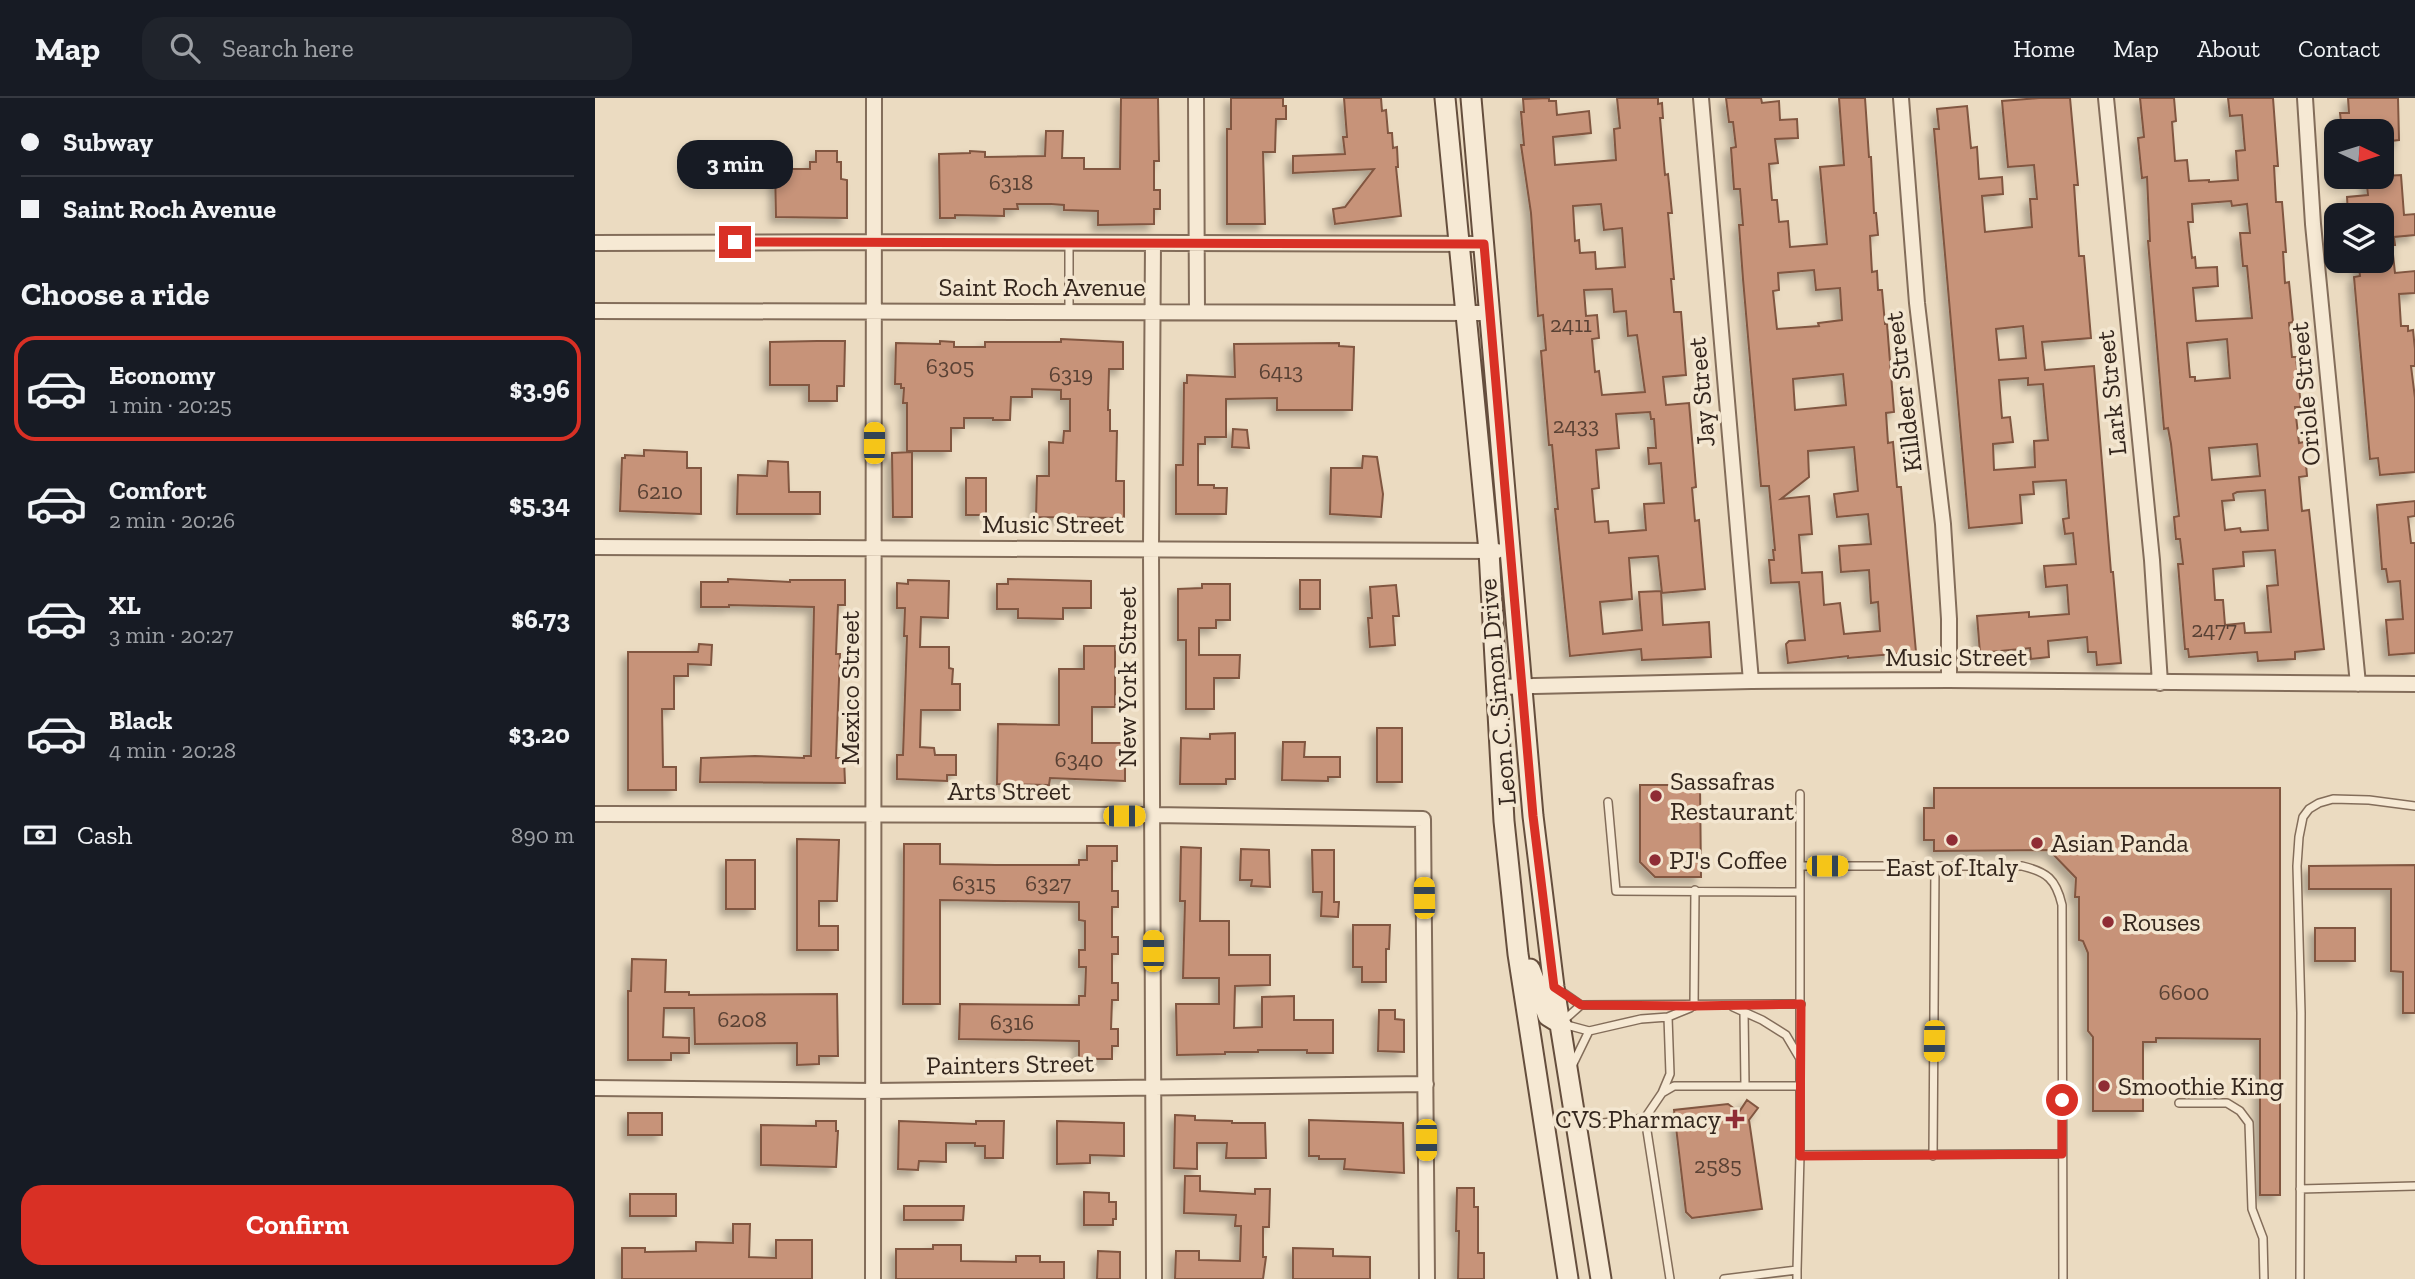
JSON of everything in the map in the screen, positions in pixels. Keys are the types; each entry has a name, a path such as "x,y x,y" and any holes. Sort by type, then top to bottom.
{"main road":[{"name":"Leon C. Simon Drive","path":"1445,98 1489,551 1504,821 1515,921 1568,1279"},
{"name":"Leon C. Simon Drive","path":"1471,98 1533,816 1554,987 1601,1279"},
{"path":"1504,821 1533,816"},
{"path":"1515,921 1535,986 1548,1016 1561,1024 1537,1073"}],"street":[{"name":"Mexico Street","path":"873,1279 874,98"},
{"path":"1196,98 1197,312"},
{"name":"Jay Street","path":"1701,98 1751,681"},
{"name":"Killdeer Street","path":"1901,98 1917,303 1943,524 1949,619 1949,680"},
{"name":"Lark Street","path":"2106,98 2152,560 2160,683"},
{"name":"Oriole Street","path":"2305,98 2314,238 2358,684"},
{"name":"Saint Roch Avenue","path":"595,243 1484,244"},
{"name":"New York Street","path":"1153,243 1151,548 1154,1279"},
{"name":"Saint Roch Avenue","path":"595,311 1488,313"},
{"name":"Music Street","path":"595,547 1511,550"},
{"name":"Music Street","path":"1497,687 1949,680 2415,684"},
{"name":"Arts Street","path":"595,814 1423,819 1426,1084"},
{"path":"1426,1084 1427,1279"},
{"name":"Painters Street","path":"595,1088 873,1091 1426,1084"}],"lane":[{"path":"1069,243 1069,311"},
{"path":"1724,1279 1797,1275 1801,1004 1800,794"},
{"path":"2300,1279 2301,1013 2297,866 2303,817 2319,803 2333,799 2415,806"},
{"path":"1608,802 1616,891 1799,892"},
{"path":"1800,866 2022,866 2042,871 2059,892 2062,905 2063,1279"},
{"path":"1933,1156 1935,866"},
{"path":"1694,1006 1695,890"},
{"path":"1554,987 1581,1005 1801,1004"},
{"path":"1561,1024 1581,1005"},
{"path":"1729,1005 1786,1035 1799,1058"},
{"path":"1561,1024 1589,1031 1641,1019 1668,1017 1694,1006"},
{"path":"1744,1012 1745,1085"},
{"path":"1668,1017 1670,1074 1662,1093 1645,1118 1671,1279"},
{"path":"1569,1073 1589,1031"},
{"path":"1662,1093 1674,1086 1799,1086"},
{"path":"2179,1103 2227,1103 2240,1111 2249,1123 2252,1209 2263,1238 2264,1279"},
{"path":"1578,1126 1645,1118"},
{"path":"1800,1156 2062,1154"},
{"path":"2300,1189 2415,1186"}],"building":[{"path":"1121,98 1158,98 1159,161 1154,161 1154,190 1160,190 1160,209 1154,209 1154,224 1098,225 1098,211 1064,210 1064,205 1051,204 1017,204 1018,209 1004,209 1004,216 955,215 955,218 940,218 939,154 970,151 985,152 985,157 1045,156 1046,131 1063,131 1062,158 1084,158 1084,169 1120,169"},
{"path":"1231,98 1283,98 1283,106 1286,106 1286,119 1276,119 1275,152 1263,152 1265,224 1227,224 1227,129 1231,129"},
{"path":"1344,98 1381,98 1382,111 1386,110 1388,133 1392,133 1393,148 1397,147 1396,167 1401,216 1335,224 1333,209 1345,207 1374,169 1293,173 1293,156 1345,154 1343,137 1347,137"},
{"path":"1549,98 1549,101 1556,101 1557,115 1589,111 1591,133 1553,137 1555,165 1616,160 1614,129 1620,128 1617,98 1658,98 1658,104 1662,103 1663,118 1660,118 1665,175 1668,174 1672,213 1668,213 1674,279 1671,279 1674,312 1681,312 1686,375 1663,377 1666,405 1689,403 1696,487 1692,488 1695,521 1699,520 1705,589 1662,593 1658,556 1629,558 1632,599 1600,602 1603,634 1642,630 1639,592 1661,591 1663,625 1709,622 1711,657 1642,660 1641,649 1570,656 1541,351 1546,350 1543,315 1538,316 1531,213 1521,145 1524,145 1521,112 1524,112 1523,99","holes":["1601,204 1604,230 1622,228 1625,267 1596,269 1595,252 1580,253 1579,240 1575,241 1573,206","1612,289 1614,312 1626,311 1628,336 1637,335 1645,392 1602,395 1599,371 1595,372 1592,339 1599,338 1597,315 1586,316 1584,290","1650,412 1651,419 1654,419 1656,448 1648,448 1649,464 1661,463 1664,503 1644,504 1646,530 1609,533 1608,521 1595,522 1592,489 1599,488 1596,450 1619,448 1616,414"]},
{"path":"1726,98 1761,98 1762,103 1779,101 1780,120 1797,119 1798,138 1775,139 1778,163 1769,164 1772,200 1777,200 1779,222 1788,221 1790,247 1827,244 1820,167 1844,165 1839,98 1865,98 1878,235 1870,236 1872,272 1877,271 1878,290 1882,290 1887,324 1894,412 1886,413 1888,443 1893,442 1897,487 1901,487 1916,652 1788,663 1786,644 1789,641 1805,640 1799,582 1771,583 1769,560 1774,560 1775,550 1769,486 1761,486 1739,225 1743,225 1740,189 1734,189 1731,148 1736,147 1733,122 1729,122","holes":["1814,270 1816,290 1840,288 1842,320 1818,323 1819,326 1777,329 1773,291 1779,290 1778,273","1843,374 1846,405 1795,410 1793,379","1854,447 1858,491 1834,494 1837,517 1868,514 1871,544 1839,546 1841,572 1869,570 1871,603 1878,602 1880,631 1844,634 1840,603 1824,605 1822,572 1802,573 1799,535 1812,534 1809,496 1781,499 1809,477 1808,451"]},
{"path":"2070,98 2078,185 2074,185 2079,256 2084,256 2091,338 2042,342 2045,370 2094,366 2121,663 2097,665 2096,652 2088,652 2087,637 2048,641 2049,657 2031,659 2030,648 1980,653 1977,616 2029,612 2029,617 2069,614 2067,585 2046,587 2044,566 2076,564 2073,533 2065,534 2063,519 2069,518 2066,480 2033,482 2034,494 2020,495 2022,523 1969,528 1934,129 1939,129 1937,109 1967,106 1971,148 1977,147 1979,179 2002,177 2003,194 1982,196 1985,232 2032,227 2030,199 2037,199 2034,165 2008,167 2002,101","holes":["2023,326 2026,358 1999,360 1996,329","2028,378 2028,385 2043,384 2048,440 2034,441 2035,467 1994,470 1993,444 2013,442 2010,417 2002,418 1999,380"]},
{"path":"2140,98 2174,98 2176,121 2172,122 2175,161 2187,160 2189,181 2238,180 2236,151 2245,150 2242,115 2230,116 2228,98 2273,98 2278,166 2274,166 2276,202 2282,202 2286,252 2283,252 2285,283 2289,282 2293,322 2289,323 2292,357 2296,357 2301,407 2295,407 2299,443 2304,442 2307,476 2299,477 2302,511 2309,510 2324,649 2295,652 2295,659 2258,661 2257,652 2189,657 2188,649 2185,649 2178,564 2183,564 2180,539 2176,539 2174,517 2179,516 2171,444 2168,428 2164,429 2148,241 2147,177 2142,178 2138,138 2144,137","holes":["2231,201 2232,206 2247,204 2250,233 2240,233 2243,266 2247,266 2252,318 2196,321 2193,288 2218,286 2217,267 2196,268 2195,257 2192,258 2188,222 2193,222 2192,204","2227,339 2230,378 2195,381 2195,377 2190,377 2187,343","2257,444 2260,476 2212,480 2209,448","2265,490 2268,530 2225,530 2222,501 2234,500 2233,494","2275,550 2278,585 2267,586 2271,632 2245,633 2244,623 2225,625 2223,600 2215,600 2213,569 2244,566 2243,552"]},
{"path":"2348,98 2398,98 2399,140 2394,141 2394,119 2341,119 2340,113 2349,113"},
{"path":"816,151 837,151 837,162 841,162 841,179 847,180 847,218 776,217 775,169 810,169 810,162 816,162"},
{"path":"2394,175 2401,175 2404,215 2415,214 2415,235 2394,237 2394,203 2347,203 2347,197 2368,195 2367,189 2394,189"},
{"path":"2394,264 2395,273 2415,271 2415,293 2399,294 2401,326 2408,326 2408,331 2413,330 2415,349 2415,366 2411,366 2415,398 2415,472 2380,475 2378,458 2370,459 2354,277 2360,276 2360,273 2394,273"},
{"path":"1061,339 1123,342 1123,369 1109,369 1108,410 1110,431 1117,431 1116,481 1124,481 1124,518 1036,517 1037,476 1049,476 1049,442 1063,443 1064,431 1070,431 1070,399 1061,399 1061,390 1032,389 1032,397 1011,397 1010,420 964,418 964,428 951,428 951,451 907,451 907,403 903,403 904,388 901,388 901,384 895,384 896,343 940,344 940,341 954,342 954,347 985,347 985,342 1061,342"},
{"path":"845,341 844,386 837,386 837,401 809,401 809,385 770,385 770,342"},
{"path":"1339,343 1339,346 1354,347 1352,410 1277,410 1277,398 1226,399 1226,437 1205,437 1205,444 1198,444 1198,485 1227,488 1226,514 1176,514 1176,465 1183,465 1184,383 1187,383 1187,375 1235,377 1234,344"},
{"path":"1233,429 1247,430 1249,448 1232,447"},
{"path":"644,450 687,452 687,468 701,468 701,514 620,511 622,458 625,458 625,455 644,456"},
{"path":"912,452 912,517 893,517 892,453"},
{"path":"1363,456 1377,457 1383,494 1381,517 1330,514 1331,468 1362,468"},
{"path":"768,461 788,462 789,492 820,492 820,514 737,514 738,475 767,476"},
{"path":"966,478 986,478 986,515 966,515"},
{"path":"2415,501 2415,516 2408,517 2411,543 2415,543 2415,653 2389,655 2386,620 2403,619 2400,581 2388,582 2386,569 2382,569 2377,505"},
{"path":"728,579 790,582 845,580 845,605 838,605 836,654 840,654 836,758 844,758 845,783 700,782 701,758 811,756 814,607 701,607 701,582 728,582"},
{"path":"1008,579 1091,581 1091,608 1063,608 1063,619 1018,618 1018,609 997,609 997,584 1008,584"},
{"path":"908,580 949,581 948,618 921,617 920,647 949,647 949,668 953,669 952,684 960,684 960,710 921,710 920,747 934,748 935,755 956,755 956,775 947,775 947,781 897,779 897,755 903,755 907,636 904,636 905,608 897,608 897,583 908,584"},
{"path":"1300,580 1320,580 1320,609 1300,609"},
{"path":"1202,584 1230,584 1230,620 1216,620 1216,628 1199,628 1199,655 1240,655 1239,678 1214,678 1214,709 1186,709 1186,640 1178,640 1178,589 1202,588"},
{"path":"1396,585 1399,616 1393,616 1395,645 1370,647 1370,587"},
{"path":"699,644 712,645 711,665 688,664 688,676 674,676 674,709 662,709 663,767 676,767 676,790 628,790 628,652 698,652"},
{"path":"1084,646 1115,646 1115,707 1092,707 1092,743 1125,743 1125,781 1050,778 1049,785 997,784 998,724 1059,725 1059,669 1084,669"},
{"path":"1377,728 1402,728 1402,782 1377,782"},
{"path":"1235,733 1235,779 1226,779 1226,784 1180,784 1181,738 1210,739 1210,734"},
{"path":"1283,742 1305,742 1304,757 1340,757 1340,777 1328,777 1328,781 1282,780"},
{"path":"1640,785 1700,785 1701,877 1655,877 1640,862"},
{"path":"1934,788 2280,788 2280,1195 2260,1195 2260,1039 2156,1038 2156,1042 2143,1042 2143,1111 2093,1111 2093,1037 2088,1031 2088,953 2083,941 2079,940 2076,878 2049,850 1934,851 1934,840 1924,840 1924,808 1934,808"},
{"path":"797,839 839,840 837,901 819,901 819,926 838,926 838,950 797,950"},
{"path":"904,844 940,844 940,864 996,865 1079,865 1079,860 1087,860 1087,846 1117,846 1117,861 1112,861 1112,891 1118,891 1118,907 1112,907 1112,937 1118,937 1118,954 1112,954 1112,983 1118,983 1118,1000 1112,1000 1111,1029 1118,1029 1118,1046 1112,1046 1112,1059 1079,1059 1079,1041 959,1039 960,1004 1079,1005 1079,996 1085,996 1086,967 1079,967 1079,950 1085,950 1085,921 1079,920 1079,902 940,900 940,1004 903,1004"},
{"path":"1181,847 1201,848 1200,921 1229,921 1229,955 1270,955 1270,985 1235,986 1234,1028 1262,1027 1262,997 1294,996 1294,1020 1333,1020 1333,1053 1258,1050 1177,1055 1176,1004 1219,1004 1219,978 1183,978 1185,901 1180,901"},
{"path":"1241,849 1269,850 1270,887 1251,886 1252,880 1240,880"},
{"path":"1312,850 1334,850 1334,902 1339,902 1338,917 1321,916 1322,892 1313,892"},
{"path":"726,860 755,860 755,909 726,909"},
{"path":"2415,865 2415,1013 2403,1013 2403,972 2391,971 2391,889 2309,889 2309,866"},
{"path":"1353,925 1390,925 1389,949 1386,949 1386,982 1362,982 1362,967 1353,967"},
{"path":"2315,928 2355,928 2355,961 2315,961"},
{"path":"632,959 666,960 665,992 689,992 689,995 837,994 838,1056 819,1056 819,1064 797,1065 797,1043 695,1044 694,1008 664,1008 663,1037 689,1038 689,1053 671,1053 671,1060 628,1060 628,991 631,991"},
{"path":"1379,1010 1395,1010 1395,1019 1404,1020 1404,1052 1378,1051"},
{"name":"CVS Pharmacy","path":"1747,1100 1758,1108 1749,1120 1762,1209 1692,1218 1686,1212 1674,1110 1728,1104 1739,1112"},
{"path":"628,1113 662,1113 662,1135 628,1135"},
{"path":"1175,1115 1195,1116 1195,1120 1265,1123 1266,1158 1226,1158 1227,1143 1197,1143 1197,1169 1174,1168"},
{"path":"1309,1120 1403,1123 1404,1173 1344,1169 1345,1159 1319,1159 1319,1156 1309,1156"},
{"path":"816,1121 836,1121 836,1167 761,1165 761,1125 816,1126"},
{"path":"899,1121 976,1124 976,1121 1004,1121 1003,1158 985,1158 985,1146 975,1146 975,1143 946,1143 946,1162 919,1161 918,1170 898,1169"},
{"path":"1057,1121 1124,1123 1124,1156 1090,1155 1090,1163 1057,1164"},
{"path":"1185,1176 1200,1176 1200,1191 1255,1194 1255,1189 1270,1189 1269,1227 1263,1227 1263,1257 1266,1257 1263,1279 1175,1279 1176,1251 1199,1251 1199,1260 1240,1261 1241,1226 1235,1226 1236,1215 1184,1213"},
{"path":"1457,1188 1474,1188 1474,1207 1478,1207 1478,1253 1484,1253 1484,1279 1458,1279"},
{"path":"1084,1192 1109,1193 1109,1202 1116,1202 1116,1219 1113,1219 1113,1225 1084,1225"},
{"path":"630,1194 676,1194 676,1216 630,1216"},
{"path":"904,1206 964,1206 963,1220 904,1220"},
{"path":"733,1224 750,1224 749,1257 776,1258 776,1240 812,1240 812,1279 622,1279 622,1248 645,1248 645,1252 696,1251 696,1242 733,1243"},
{"path":"933,1245 961,1245 961,1261 1016,1262 1016,1256 1040,1256 1040,1262 1064,1262 1064,1279 896,1279 896,1249 933,1249"},
{"path":"1293,1248 1333,1249 1333,1256 1370,1257 1370,1279 1293,1279"},
{"path":"1098,1251 1120,1252 1120,1279 1097,1279"}],"place":[{"name":"Sassafras Restaurant","path":"1656,796"},
{"name":"East of Italy","path":"1952,840"},
{"name":"Asian Panda","path":"2037,843"},
{"name":"PJ's Coffee","path":"1655,860"},
{"name":"Rouses","path":"2108,922"},
{"name":"Smoothie King","path":"2104,1086"},
{"name":"CVS Pharmacy","path":"1735,1119"}],"route":[{"path":"735,242 1484,244 1533,816 1554,987 1581,1005 1801,1004 1800,1156 2062,1154 2062,1100"}]}
